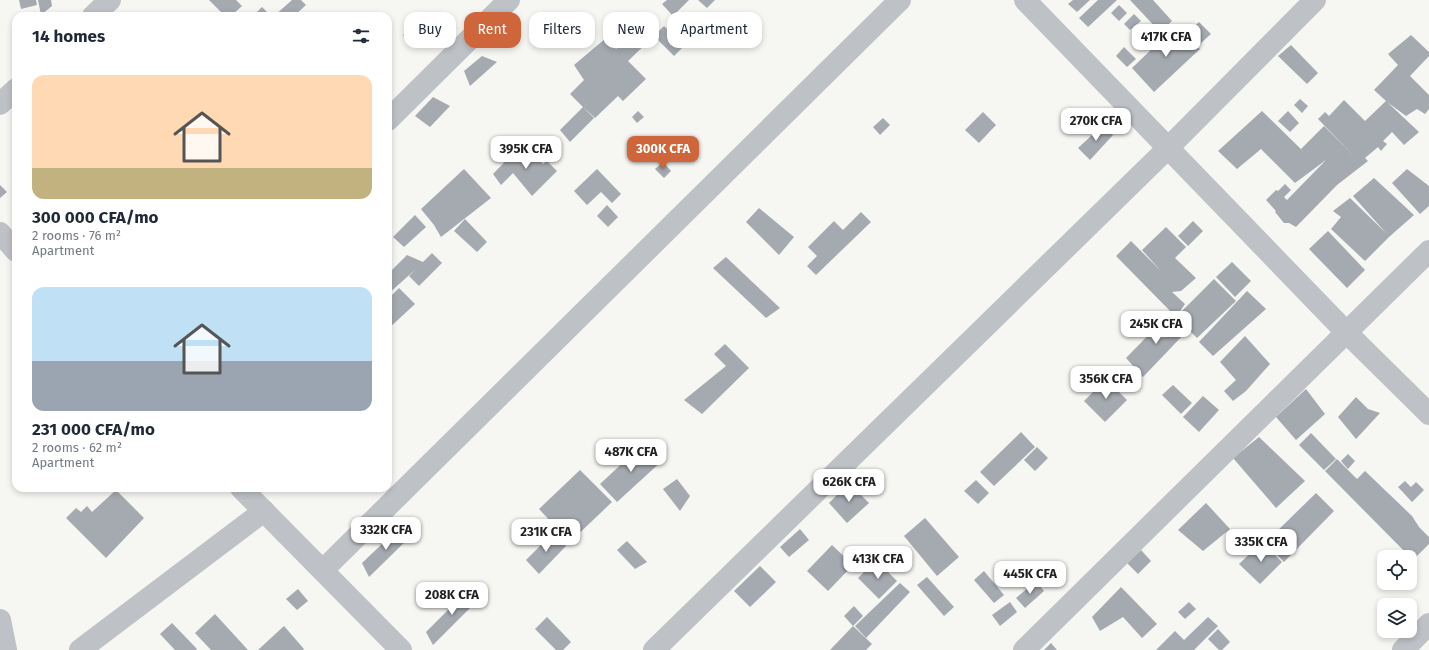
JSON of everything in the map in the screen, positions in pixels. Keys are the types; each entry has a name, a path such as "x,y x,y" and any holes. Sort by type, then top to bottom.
{"street":[{"path":"97,12 110,0"},
{"path":"392,116 509,0"},
{"path":"323,570 900,0"},
{"path":"1025,0 1347,333 1429,414"},
{"path":"654,650 1168,149 1315,0"},
{"path":"0,104 12,93"},
{"path":"0,233 12,246"},
{"path":"1024,650 1347,333 1429,250"},
{"path":"245,492 401,650"},
{"path":"80,650 264,511"},
{"path":"0,620 6,650"},
{"path":"1403,650 1429,624"}],"building":[{"path":"19,0 36,0 37,5 21,9"},
{"path":"38,0 51,0 52,6 45,12 40,12"},
{"path":"209,0 236,0 242,6 235,12 221,12"},
{"path":"292,0 301,0 306,5 298,12 278,12"},
{"path":"667,0 689,0 677,12 669,12 662,4"},
{"path":"698,0 715,0 707,8"},
{"path":"1073,0 1090,0 1077,12 1068,4"},
{"path":"1098,0 1117,0 1088,27 1079,18"},
{"path":"1130,0 1153,0 1172,21 1160,32"},
{"path":"1119,5 1127,13 1119,21 1111,13"},
{"path":"262,7 267,12 257,12"},
{"path":"1134,14 1141,21 1130,30 1124,24"},
{"path":"1199,22 1211,34 1200,44 1189,31"},
{"path":"1177,25 1200,49 1154,92 1132,68"},
{"path":"664,26 667,29 667,48 682,48 674,56 659,41 659,31"},
{"path":"1411,35 1429,52 1429,56 1410,76 1429,95 1429,109 1425,114 1417,109 1406,116 1387,102 1419,132 1404,145 1392,132 1383,141 1387,144 1381,151 1378,147 1365,158 1368,161 1337,185 1296,227 1289,223 1284,223 1266,200 1276,190 1278,191 1285,184 1291,190 1284,197 1287,200 1326,160 1295,183 1261,149 1237,169 1218,151 1262,111 1308,156 1301,149 1324,126 1354,156 1318,119 1325,112 1329,116 1344,100 1365,121 1386,101 1374,90 1398,65 1388,54"},
{"path":"603,41 603,48 642,48 628,61 646,79 623,101 618,96 595,118 570,94 584,80 574,65"},
{"path":"1291,45 1318,73 1307,84 1278,56"},
{"path":"1124,47 1136,59 1127,67 1116,56"},
{"path":"482,56 497,62 470,86 464,71"},
{"path":"433,97 450,106 430,127 415,116"},
{"path":"1300,99 1308,106 1302,113 1294,105"},
{"path":"583,107 594,118 570,142 560,130"},
{"path":"638,111 644,117 637,123 632,117"},
{"path":"1288,111 1299,123 1290,132 1278,121"},
{"path":"983,112 996,125 979,143 965,130"},
{"path":"883,118 890,125 880,135 873,127"},
{"path":"1103,125 1113,135 1090,160 1078,148"},
{"path":"523,143 543,164 547,161 557,171 532,196 513,173 501,185 493,174"},
{"path":"663,162 671,171 664,178 655,169"},
{"path":"464,169 491,198 441,237 434,225 421,209"},
{"path":"597,169 621,194 612,203 601,192 587,205 574,191"},
{"path":"1407,169 1429,186 1429,206 1420,214 1392,183"},
{"path":"1374,178 1414,215 1365,261 1331,229 1341,217 1333,211 1350,198 1386,233 1353,196"},
{"path":"0,185 7,192 0,198"},
{"path":"607,205 618,217 608,227 597,216"},
{"path":"759,208 794,237 779,255 746,222"},
{"path":"861,212 871,222 816,275 807,266 817,256 808,247 834,221 843,230"},
{"path":"415,215 426,227 404,247 393,237"},
{"path":"465,219 487,242 477,252 454,231"},
{"path":"1193,221 1203,231 1188,246 1178,236"},
{"path":"1166,227 1186,247 1175,258 1196,278 1181,291 1172,292 1185,304 1176,317 1116,256 1131,241 1161,271 1142,250"},
{"path":"1328,231 1365,270 1347,288 1309,249"},
{"path":"432,253 442,263 419,286 409,276 416,269 392,290 392,270 407,255 423,262"},
{"path":"726,257 780,308 766,318 713,268"},
{"path":"1232,262 1251,281 1235,297 1216,277"},
{"path":"1214,279 1236,301 1197,338 1176,317"},
{"path":"399,288 415,304 392,325 392,295"},
{"path":"1247,291 1266,309 1213,356 1199,342"},
{"path":"1169,314 1187,331 1143,377 1126,358"},
{"path":"1245,336 1270,364 1246,391 1233,401 1224,391 1236,380 1220,362"},
{"path":"725,344 749,368 702,414 684,400 726,366 714,354"},
{"path":"1106,379 1127,400 1105,422 1084,401"},
{"path":"1173,385 1192,403 1181,414 1162,395"},
{"path":"1306,389 1325,414 1296,440 1276,417"},
{"path":"1203,396 1219,410 1199,432 1183,417"},
{"path":"1356,397 1368,409 1380,413 1356,439 1338,417"},
{"path":"1021,432 1035,447 994,486 980,472"},
{"path":"1311,433 1336,459 1324,470 1299,445"},
{"path":"1259,437 1305,481 1276,508 1233,458"},
{"path":"642,445 663,460 617,502 600,484"},
{"path":"1037,447 1048,458 1035,471 1024,460"},
{"path":"1348,454 1355,461 1348,469 1341,461"},
{"path":"1337,459 1357,479 1365,471 1412,516 1419,527 1429,537 1429,544 1417,556 1417,550 1403,550 1325,471"},
{"path":"580,470 612,502 570,542 539,509"},
{"path":"677,479 690,496 680,511 663,489"},
{"path":"976,480 989,493 978,504 964,491"},
{"path":"1405,481 1411,487 1416,482 1424,490 1412,502 1398,487"},
{"path":"849,483 869,503 847,523 829,503"},
{"path":"114,492 118,492 144,518 106,558 66,518 76,508 81,512 87,506 92,512"},
{"path":"1316,493 1334,511 1284,562 1265,543"},
{"path":"1206,503 1230,529 1203,551 1178,530"},
{"path":"925,518 959,557 937,576 904,536"},
{"path":"401,526 411,536 369,577 362,563"},
{"path":"800,529 809,540 789,557 780,547"},
{"path":"553,533 566,546 539,574 526,560"},
{"path":"627,541 647,562 635,569 617,550"},
{"path":"1262,542 1282,562 1260,584 1239,564"},
{"path":"832,545 853,565 828,591 807,571"},
{"path":"1141,550 1151,561 1138,574 1127,563"},
{"path":"876,560 897,581 879,599 858,578"},
{"path":"760,566 776,582 750,607 734,591"},
{"path":"984,571 1004,595 994,603 974,580"},
{"path":"927,577 954,607 944,616 917,585"},
{"path":"1036,581 1044,591 1025,608 1016,598"},
{"path":"900,583 910,592 866,638 855,626"},
{"path":"1121,587 1157,624 1142,638 1123,617 1100,631 1092,617"},
{"path":"298,589 308,601 297,610 286,599"},
{"path":"469,589 479,599 433,645 426,632"},
{"path":"1010,602 1017,612 1000,626 992,615"},
{"path":"1189,602 1196,609 1185,619 1178,612"},
{"path":"854,606 863,616 853,626 844,616"},
{"path":"215,614 248,650 211,650 195,633"},
{"path":"547,617 571,642 563,650 556,650 535,629"},
{"path":"1208,617 1218,626 1194,650 1156,650 1175,631 1184,640"},
{"path":"172,623 197,649 196,650 175,650 160,634"},
{"path":"284,626 304,649 303,650 258,650"},
{"path":"853,626 872,644 866,650 830,650"},
{"path":"1218,629 1230,642 1222,650 1219,650 1208,639"},
{"path":"1051,643 1057,650 1044,650"}]}
